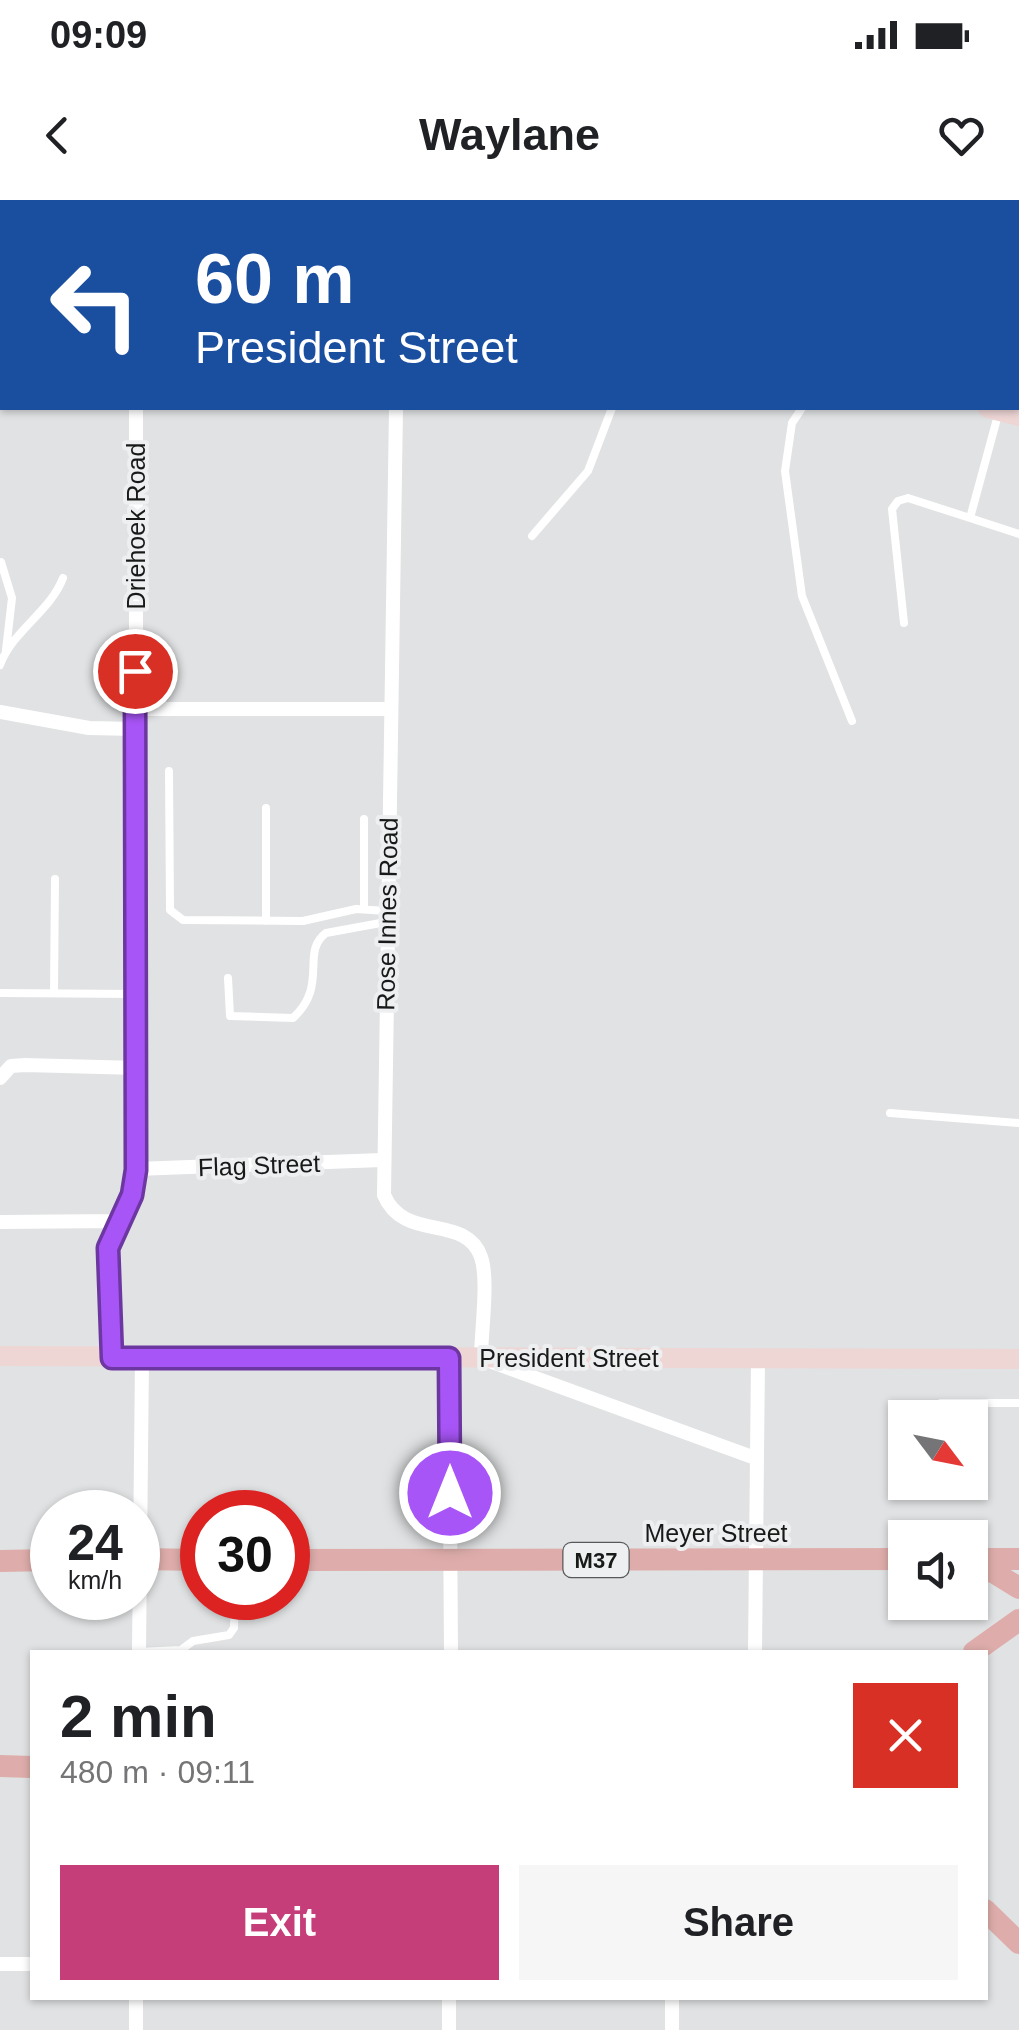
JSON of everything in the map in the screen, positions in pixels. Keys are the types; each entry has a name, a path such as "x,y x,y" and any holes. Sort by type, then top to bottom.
{"main road":[{"path":"988,1558 1019,1559"},
{"name":"Meyer Street","path":"310,1560 888,1559"},
{"path":"0,1561 30,1560"},
{"path":"988,1571 1019,1588"},
{"path":"977,1650 1019,1620"},
{"path":"0,1766 30,1767"},
{"path":"988,1913 1019,1943"}],"street":[{"name":"Driehoek Road","path":"112,1358 108,1248 132,1195 136,1170 136,410"},
{"name":"Rose Innes Road","path":"396,410 384,1195 390,1211 405,1222 456,1232 474,1242 482,1260 481,1358"},
{"path":"135,709 390,709"},
{"path":"0,712 88,728 135,729"},
{"path":"0,1078 11,1066 138,1068"},
{"name":"Flag Street","path":"136,1170 382,1160"},
{"path":"0,1222 118,1221"},
{"name":"President Street","path":"0,1356 1019,1359"},
{"path":"139,1490 142,1358"},
{"path":"449,1358 451,1650"},
{"path":"481,1358 755,1458"},
{"path":"755,1650 758,1359"},
{"path":"139,1620 140,1650"},
{"path":"0,1964 30,1964"},
{"path":"136,2000 136,2030"},
{"path":"449,2000 449,2030"},
{"path":"672,2000 672,2030"}],"lane":[{"path":"532,536 588,471 611,410"},
{"path":"801,410 792,423 785,471 802,596 852,721"},
{"path":"970,518 1002,411"},
{"path":"904,623 892,509 898,501 908,498 1019,534"},
{"path":"0,664 6,650 12,598 1,562"},
{"path":"6,650 52,599 63,578"},
{"path":"168,772 170,910 183,920 313,920 364,909 386,916"},
{"path":"266,808 266,920"},
{"path":"364,820 364,909"},
{"path":"54,993 56,880"},
{"path":"228,978 230,1016 292,1018 313,990 314,946 319,938 386,916"},
{"path":"0,993 137,994"},
{"path":"890,1113 1019,1123"},
{"path":"988,1403 1019,1403"},
{"path":"181,1650 193,1641 229,1635 234,1620"}],"route":[{"path":"135,671 136,1170 132,1195 108,1248 112,1358 449,1358 450,1493"}]}
